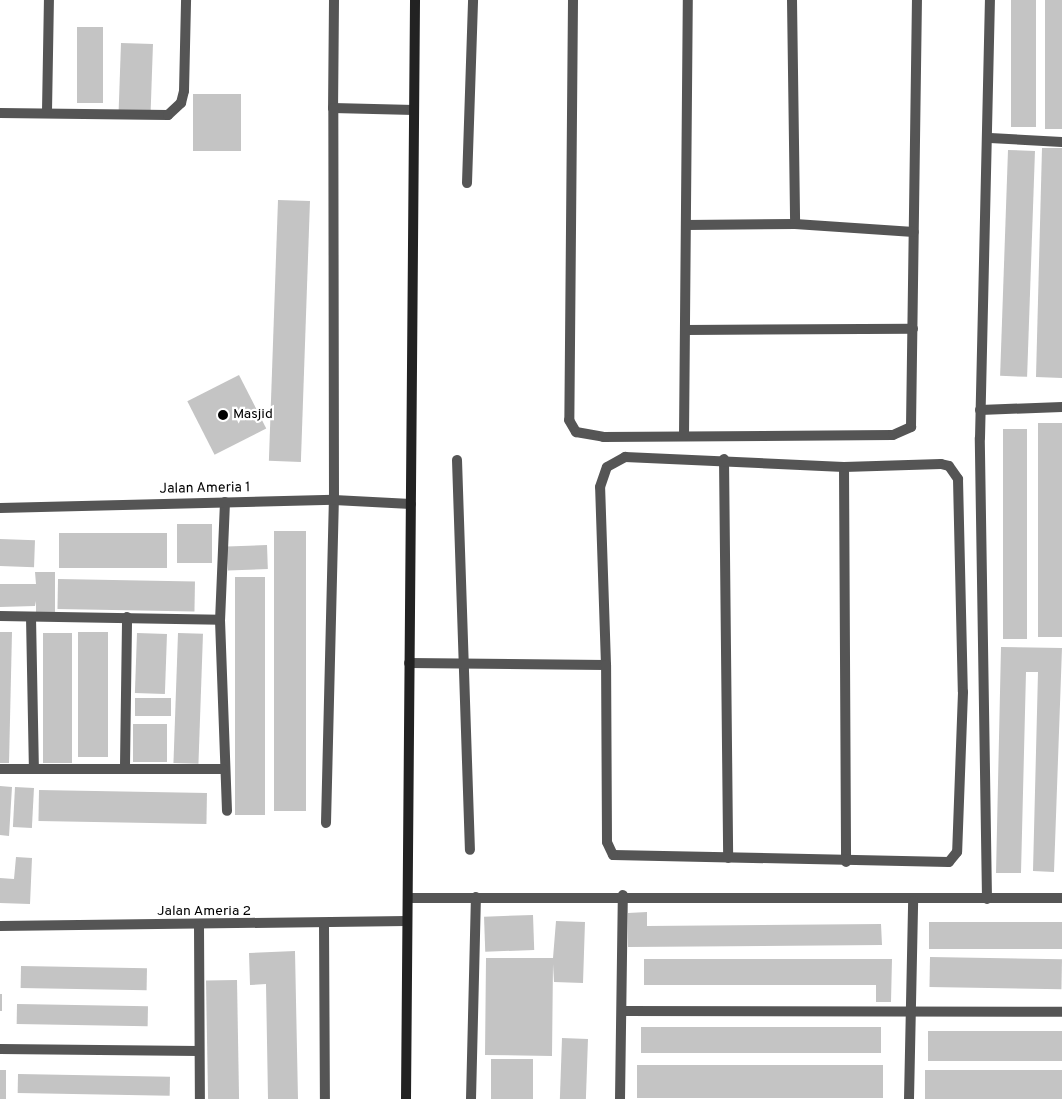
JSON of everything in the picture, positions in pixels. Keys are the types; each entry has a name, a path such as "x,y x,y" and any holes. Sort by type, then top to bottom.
{"street":[{"path":"47,111 49,0"},
{"path":"0,113 47,111 168,115 181,103 184,91 186,0"},
{"path":"326,823 334,500 334,0"},
{"path":"406,1099 415,0"},
{"path":"467,183 473,0"},
{"path":"573,0 569,420 576,432 602,437 893,435 906,430 914,419 916,0"},
{"path":"684,436 688,0"},
{"path":"792,0 795,224"},
{"path":"987,899 980,410 990,138 990,0"},
{"path":"333,108 414,110"},
{"path":"990,138 1062,142"},
{"path":"686,225 795,224 914,232"},
{"path":"685,330 913,329"},
{"path":"980,410 1062,407"},
{"path":"625,457 724,459 844,467 941,464 949,466 958,479 963,692 954,858 941,863 613,855 607,842 606,665 600,487 607,467 625,457"},
{"path":"724,459 728,858"},
{"path":"457,460 462,662 470,850"},
{"path":"844,467 846,862"},
{"name":"Jalan Ameria 1","path":"0,508 334,500 411,504"},
{"path":"225,502 220,620 222,769 227,812"},
{"path":"0,616 220,620"},
{"path":"31,617 34,769"},
{"path":"125,766 127,617"},
{"path":"410,663 462,662 606,665"},
{"path":"0,769 125,766 222,769"},
{"path":"408,898 624,895 913,901 1062,898"},
{"path":"620,1099 624,895"},
{"path":"471,1099 476,897"},
{"path":"909,1099 913,901"},
{"name":"Jalan Ameria 2","path":"0,926 199,926 407,922"},
{"path":"324,924 324,1099"},
{"path":"199,926 200,1099"},
{"path":"623,1011 1062,1012"},
{"path":"0,1049 199,1051"}],"building":[{"path":"1011,0 1036,0 1036,127 1011,127"},
{"path":"1045,0 1062,0 1062,129 1045,129"},
{"path":"77,27 103,27 103,103 77,103"},
{"path":"121,43 153,44 151,112 119,111"},
{"path":"193,94 241,94 241,151 193,151"},
{"path":"1042,148 1062,148 1062,378 1036,377"},
{"path":"1008,150 1035,151 1027,377 1000,376"},
{"path":"278,200 310,201 301,462 269,461"},
{"path":"239,375 266,428 215,455 187,401"},
{"path":"1038,423 1062,423 1062,637 1038,637"},
{"path":"1003,429 1027,429 1027,639 1003,639"},
{"path":"177,524 212,524 212,563 177,563"},
{"path":"274,531 306,531 306,811 274,811"},
{"path":"59,533 167,533 167,568 59,568"},
{"path":"0,539 35,540 34,567 0,566"},
{"path":"267,545 268,569 228,570 227,546"},
{"path":"35,572 55,572 55,613 36,614 36,601 35,606 0,607 0,584 36,584"},
{"path":"235,577 265,577 265,815 235,815"},
{"path":"58,579 195,581 194,611 57,609"},
{"path":"0,632 12,632 9,763 0,763"},
{"path":"78,632 108,632 108,757 78,757"},
{"path":"43,633 72,633 72,763 43,763"},
{"path":"137,633 167,634 165,694 135,693"},
{"path":"178,633 203,634 198,764 173,763"},
{"path":"1001,647 1062,648 1054,872 1033,871 1038,672 1026,672 1021,873 996,873"},
{"path":"135,698 171,698 171,716 135,716"},
{"path":"133,724 167,724 167,762 133,762"},
{"path":"0,786 12,787 9,836 0,835"},
{"path":"15,787 34,788 32,828 13,827"},
{"path":"39,790 207,793 206,824 38,821"},
{"path":"16,857 32,858 30,904 0,903 0,878 14,879"},
{"path":"647,912 647,926 881,924 882,945 628,947 628,913"},
{"path":"533,915 534,950 485,952 484,917"},
{"path":"556,921 585,922 583,983 554,982 553,964 552,1056 485,1055 486,958 553,958"},
{"path":"929,922 1062,922 1062,949 929,949"},
{"path":"295,951 298,1099 268,1099 266,984 250,985 249,953"},
{"path":"930,957 1062,959 1061,989 929,987"},
{"path":"644,959 892,959 891,1002 876,1002 876,985 644,985"},
{"path":"21,966 147,968 147,990 21,988"},
{"path":"237,980 239,1099 208,1099 206,981"},
{"path":"0,994 2,994 2,1011 0,1011"},
{"path":"17,1004 148,1006 148,1026 17,1024"},
{"path":"641,1027 881,1027 881,1053 641,1053"},
{"path":"928,1031 1062,1031 1062,1061 928,1061"},
{"path":"562,1038 588,1039 586,1099 560,1099"},
{"path":"491,1059 533,1059 533,1099 491,1099"},
{"path":"637,1065 883,1065 883,1098 637,1098"},
{"path":"0,1070 6,1070 6,1099 0,1099"},
{"path":"925,1070 1062,1070 1062,1099 925,1099"},
{"path":"18,1074 170,1077 170,1096 18,1093"}],"place":[{"name":"Masjid","path":"223,415"}]}
